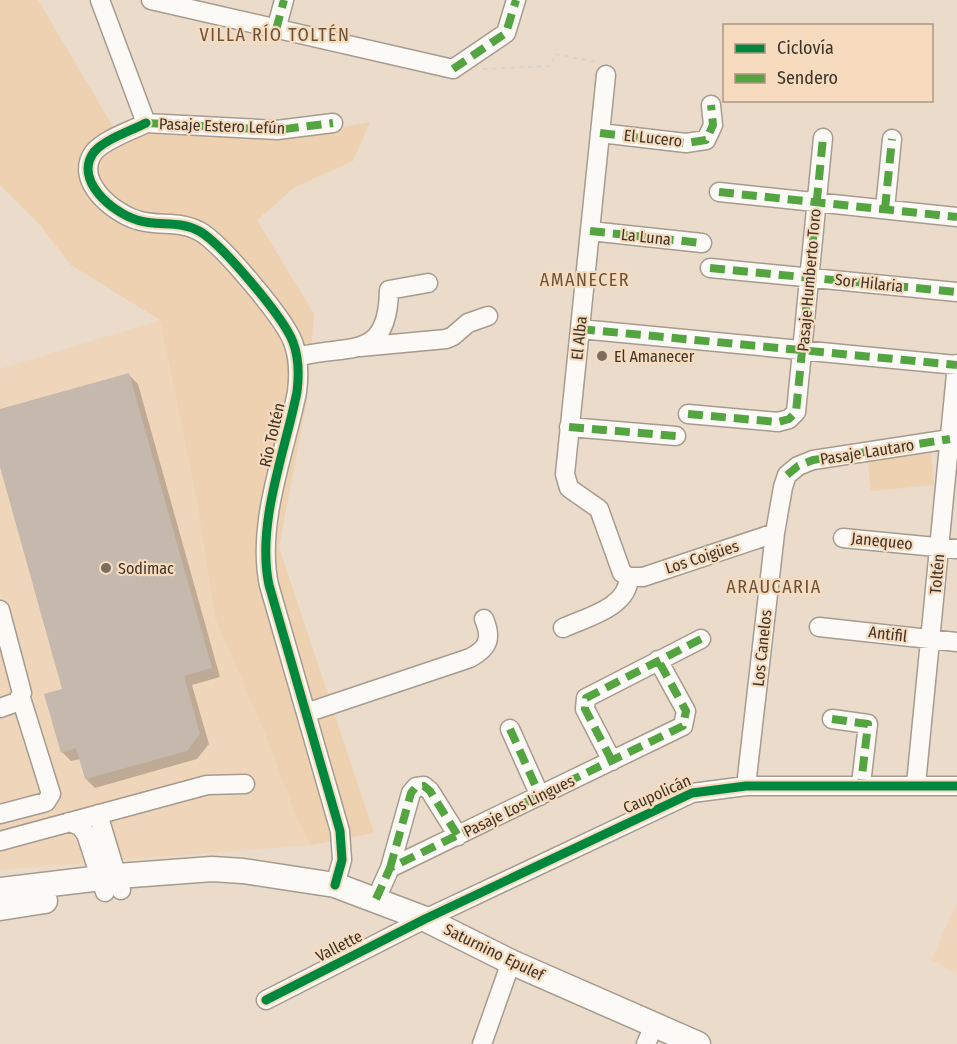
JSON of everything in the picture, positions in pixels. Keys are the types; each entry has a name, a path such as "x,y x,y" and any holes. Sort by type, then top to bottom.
{"main road":[{"name":"Saturnino Epulef","path":"0,908 111,884 212,869 243,871 335,885 425,919 650,1034 698,1044"},
{"name":"Saturnino Epulef","path":"0,890 111,884"}],"street":[{"path":"100,0 146,123"},
{"path":"151,0 453,69 506,33 516,0"},
{"path":"276,30 284,0"},
{"name":"El Alba","path":"602,68 600,133 565,474 566,483 599,509 622,573 630,577"},
{"name":"El Lucero","path":"600,133 686,142 706,140 713,125 711,105"},
{"name":"Pasaje Estero Lefún","path":"146,123 278,130 333,123"},
{"name":"Río Toltén","path":"146,123 93,153 89,167 96,191 108,205 134,219 153,224 182,224 209,238 272,308 292,340 297,357 297,392 267,531 265,559 269,585 342,840 342,860 335,885"},
{"name":"Pasaje Humberto Toro","path":"688,414 778,422 789,419 796,411 823,138"},
{"path":"885,209 892,139"},
{"path":"719,192 957,217"},
{"name":"La Luna","path":"590,231 702,243"},
{"name":"Sor Hilaria","path":"710,268 957,292"},
{"path":"356,347 374,339 385,324 389,312 389,290 428,283"},
{"path":"297,357 356,347 446,339 468,323 488,316"},
{"path":"580,329 957,365"},
{"name":"Toltén","path":"916,784 930,639 948,548 957,365"},
{"path":"569,427 676,436"},
{"name":"Pasaje Lautaro","path":"787,475 798,466 813,460 953,431"},
{"name":"Los Canelos","path":"746,786 775,534 787,475"},
{"name":"Los Coigües","path":"630,577 643,577 775,534"},
{"name":"Janequeo","path":"843,538 948,548"},
{"path":"563,628 620,600 627,590 630,577"},
{"path":"0,610 21,698 51,794 46,802 0,814"},
{"path":"306,713 470,658 482,650 489,639 490,633 484,619"},
{"name":"Antifil","path":"819,627 957,642"},
{"path":"612,760 585,709 586,698 701,639"},
{"name":"Pasaje Los Lingues","path":"390,868 679,729 686,722 686,711 658,660"},
{"path":"0,708 17,702 21,698"},
{"path":"832,719 868,724 861,784"},
{"path":"510,729 540,796"},
{"path":"0,842 207,784 245,784"},
{"name":"Caupolicán","path":"425,919 692,793 746,786 861,784 957,786"},
{"path":"376,899 390,868 411,793 416,787 424,786 430,790 458,836"},
{"path":"98,814 111,884"},
{"path":"69,822 80,826 86,834 111,884"},
{"name":"Vallette","path":"266,1000 425,919"},
{"path":"482,1044 512,962"}],"path":[{"path":"453,69 551,66 555,54 602,68"}],"shaded area":[{"path":"0,0 38,0 124,145 164,125 332,129 370,122 353,161 295,187 257,220 314,314 307,400 279,547 374,833 311,845 297,819 264,731 215,618 197,501 160,320 71,265 40,225 0,185"},
{"path":"160,320 197,501 215,618 264,731 297,819 311,845 0,870 0,369"},
{"path":"931,451 934,485 871,491 867,457"},
{"path":"957,903 957,974 931,960"}],"building":[{"name":"Sodimac","path":"129,373 212,668 184,676 200,734 187,751 85,779 76,748 61,753 44,694 62,689 0,467 0,409"}],"marked path":[{"path":"276,30 284,0"},
{"path":"453,69 506,33 516,0"},
{"path":"600,133 686,143 706,140 713,125 711,105"},
{"path":"146,123 277,130 333,123"},
{"path":"688,414 778,422 789,419 796,412 823,138"},
{"path":"885,209 892,139"},
{"path":"719,192 957,217"},
{"path":"590,231 702,243"},
{"path":"710,268 957,292"},
{"path":"580,329 957,365"},
{"path":"569,427 676,436"},
{"path":"787,475 798,466 813,460 950,439"},
{"path":"612,761 585,709 586,698 701,639"},
{"path":"376,899 390,868 683,726 686,711 658,660"},
{"path":"832,719 868,724 861,784"},
{"path":"510,729 540,796"},
{"path":"390,868 411,793 416,787 424,786 430,791 458,836"}],"cycle path":[{"path":"146,123 111,139 94,152 88,173 92,184 107,203 127,216 145,222 184,226 199,231 209,238 265,299 278,316 295,348 298,367 297,392 269,513 266,562 269,585 340,831 342,860 335,885"},
{"path":"266,1000 425,919 692,793 746,786 957,786"}],"place":[{"name":"El Amanecer","path":"602,356"},
{"name":"Sodimac","path":"106,568"}],"district":[{"name":"VILLA RÍO TOLTÉN","path":"275,35"},
{"name":"AMANECER","path":"585,280"},
{"name":"ARAUCARIA","path":"774,587"}]}
